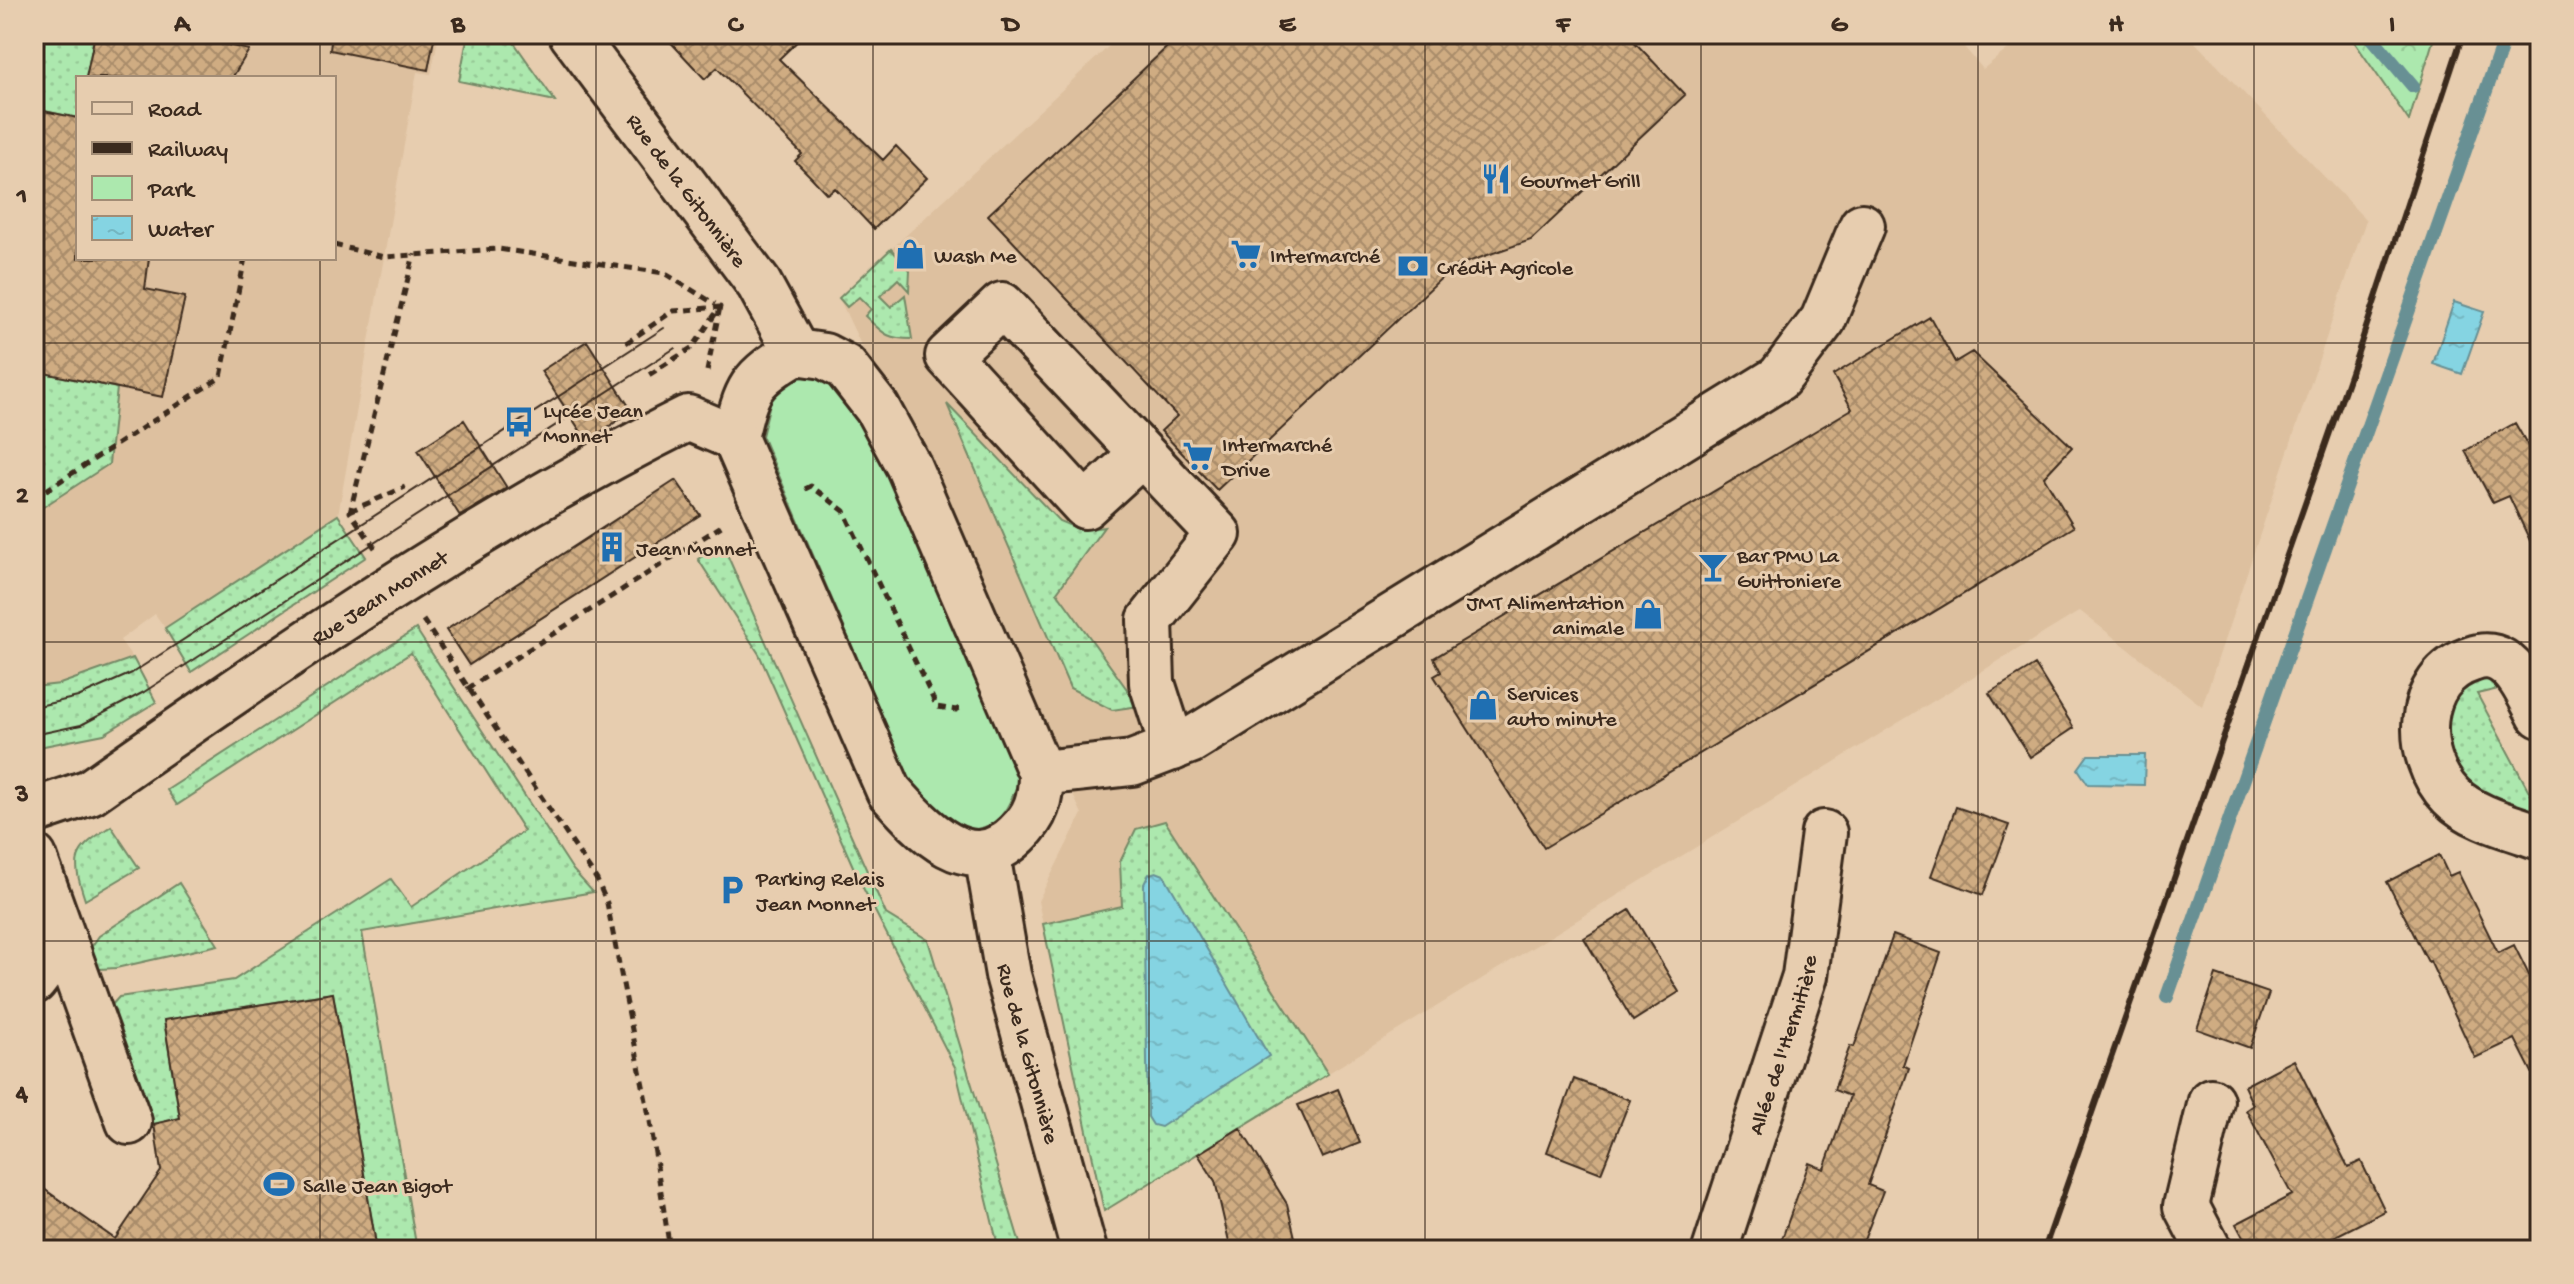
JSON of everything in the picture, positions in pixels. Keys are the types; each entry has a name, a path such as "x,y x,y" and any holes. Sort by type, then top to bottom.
{"street":[{"name":"Rue de la Gitonnière","path":"572,34 759,284 796,352"},
{"path":"1041,773 1132,763 1190,741 1779,378 1823,320 1862,226"},
{"path":"1142,454 1085,506 948,356 1002,305 1218,534 1150,620 1152,683 1173,748"},
{"path":"796,352 824,356 845,367 877,408 908,465 1041,773 1041,797 1031,821 1011,840 987,854 964,853 922,828 889,791 735,438 746,392 768,368 796,352"},
{"name":"Rue Jean Monnet","path":"34,811 90,792 399,584 587,468 688,418 735,438"},
{"path":"2540,715 2510,667 2498,658 2483,655 2457,666 2437,684 2425,725 2425,745 2431,764 2449,795 2485,817 2540,837"},
{"name":"Allée de l'Hermitière","path":"1715,1250 1805,976 1824,833"},
{"name":"Rue de la Gitonnière","path":"987,854 1008,975 1084,1250"},
{"path":"34,857 129,1122"},
{"path":"34,981 64,942"},
{"path":"2209,1250 2186,1206 2211,1101"}],"path":[{"path":"336,245 384,257 498,249 664,273 720,307"},
{"path":"414,254 350,512 597,880 607,903 650,1121 670,1250"},
{"path":"34,498 221,377 245,260"},
{"path":"626,343 673,311 720,307"},
{"path":"647,376 693,347 720,307"},
{"path":"350,512 405,487"}],"shaded area":[{"path":"34,34 439,34 431,74 417,72 338,515 165,628 155,614 120,640 133,658 60,684 34,687"},
{"path":"1122,34 1953,34 1983,69 2027,34 2187,34 2366,220 2202,706 2080,611 1104,1211 1038,901 1082,814 839,298"}],"green space":[{"path":"34,34 95,34 86,76 76,76 76,118 34,109"},
{"path":"468,34 508,34 555,101 459,81"},
{"path":"2349,34 2435,34 2409,121"},
{"path":"891,249 910,270 909,291 898,279 880,296 891,307 905,295 912,339 896,338 881,331 865,316 871,309 859,297 847,307 839,298"},
{"path":"34,264 44,266 34,317"},
{"path":"34,371 117,388 109,464 34,513"},
{"path":"817,375 844,389 862,410 1001,728 1019,780 1005,811 983,828 958,830 912,786 762,436 773,391 798,378"},
{"path":"947,404 1059,521 1081,530 1104,527 1057,592 1139,706 1112,710 1070,688"},
{"path":"338,515 366,557 191,672 165,628"},
{"path":"722,543 886,914 928,940 1022,1250 999,1250 955,1067 859,880 759,654 698,559"},
{"path":"416,629 573,870 593,892 362,932 417,1250 377,1250 333,993 164,1020 180,1118 153,1124 110,1022 110,1007 119,997 234,980 391,879 411,907 524,831 411,653 177,805 167,790"},
{"path":"133,658 156,702 104,734 34,748 34,687 60,684"},
{"path":"2474,676 2499,677 2511,686 2477,694 2531,795 2540,793 2540,818 2480,809 2439,751 2451,687"},
{"path":"1165,821 1328,1074 1104,1211 1043,924 1122,906 1120,862 1136,829"},
{"path":"111,826 139,868 85,900 78,874 78,856 89,842"},
{"path":"179,883 218,945 116,968 100,969 90,961 90,949 99,936"}],"water":[{"path":"2454,302 2484,312 2462,374 2433,364"},
{"path":"2088,755 2145,755 2144,785 2088,784 2078,769"},
{"path":"1156,872 1164,875 1269,1056 1161,1127 1153,1125 1148,1117 1144,884 1149,874"}],"building":[{"path":"95,34 181,34 249,50 233,76 86,76"},
{"path":"332,34 435,34 428,70 330,50"},
{"path":"663,34 805,34 779,59 883,160 896,146 927,178 874,229 835,188 827,194 795,161 802,154 717,68 705,79"},
{"name":"Intermarché","path":"1181,34 1627,34 1685,95 1531,240 1453,267 1217,490 1161,431 1177,416 988,215"},
{"path":"34,109 76,118 76,260 149,260 145,289 185,297 163,397 34,371 34,317 44,266 34,264"},
{"path":"1930,317 1955,362 1972,352 2072,447 2044,477 2074,527 1544,848 1434,676 1441,672 1434,658 1852,409 1833,375"},
{"path":"587,341 632,411 587,441 541,371"},
{"path":"464,420 507,488 460,516 418,450"},
{"path":"2515,423 2540,467 2540,562 2509,496 2493,503 2465,451"},
{"path":"676,480 700,515 469,665 446,630"},
{"path":"2035,665 2074,728 2030,757 1989,693"},
{"path":"1956,807 2009,825 1983,895 1931,876"},
{"path":"2439,855 2449,876 2458,872 2498,953 2514,945 2540,997 2540,1088 2515,1039 2475,1058 2430,961 2387,882"},
{"path":"1630,910 1679,992 1633,1021 1584,938"},
{"path":"1893,935 1941,953 1903,1065 1909,1068 1868,1185 1883,1191 1860,1250 1778,1250 1809,1163 1824,1169 1850,1096 1834,1090 1850,1046 1854,1047"},
{"path":"2216,975 2269,993 2250,1048 2197,1029"},
{"name":"Salle Jean Bigot","path":"333,993 377,1250 34,1250 34,1182 115,1239 161,1171 154,1124 180,1118 164,1020"},
{"path":"2294,1060 2348,1167 2361,1161 2385,1211 2308,1250 2250,1250 2236,1224 2292,1195 2246,1110 2253,1105 2244,1086"},
{"path":"1574,1079 1630,1100 1601,1173 1547,1152"},
{"path":"1338,1089 1360,1143 1322,1158 1298,1105"},
{"path":"1240,1128 1287,1204 1298,1250 1231,1250 1215,1181 1198,1154"}],"waterway":[{"path":"2369,34 2413,86"},
{"path":"2167,997 2506,34"}],"tram line":[{"path":"34,707 78,697 132,673 664,328"},
{"path":"34,735 81,725 144,692 675,348"}],"railway":[{"path":"2044,1250 2357,355 2463,34"}],"place":[{"name":"Gourmet Grill","path":"1496,179"},
{"name":"Wash Me","path":"910,254"},
{"name":"Intermarché","path":"1246,254"},
{"name":"Crédit Agricole","path":"1413,266"},
{"name":"Lycée Jean Monnet","path":"519,422"},
{"name":"Intermarché Drive","path":"1198,456"},
{"name":"Jean Monnet","path":"612,547"},
{"name":"Bar PMU La Guittoniere","path":"1713,567"},
{"name":"JMT Alimentation animale","path":"1648,614"},
{"name":"Services auto minute","path":"1483,705"},
{"name":"Parking Relais Jean Monnet","path":"732,890"},
{"name":"Salle Jean Bigot","path":"279,1184"}]}
